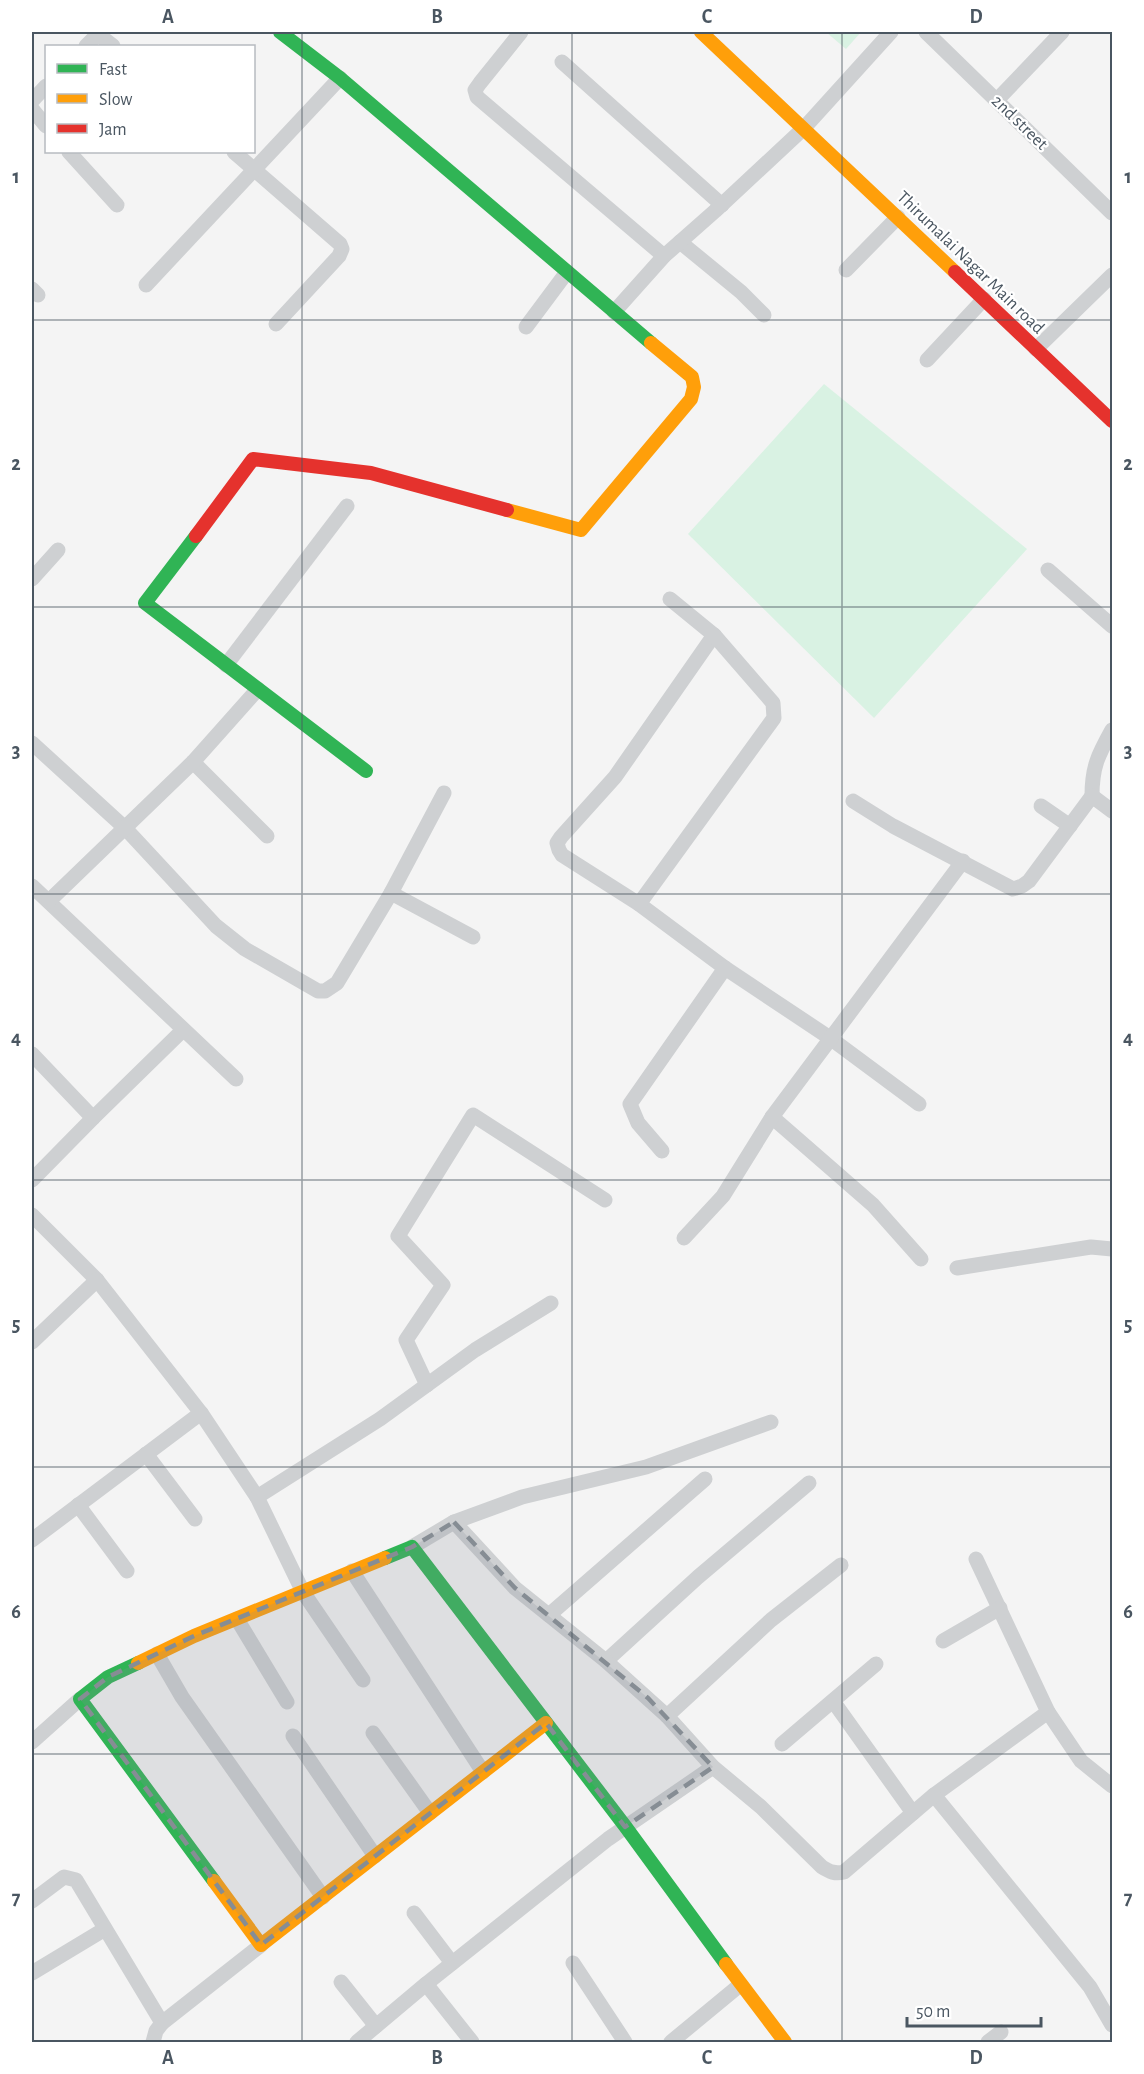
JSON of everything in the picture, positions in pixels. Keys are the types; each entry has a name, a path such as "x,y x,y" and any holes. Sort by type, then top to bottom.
{"street":[{"path":"280,32 340,78 692,377 694,392 690,402 581,530 371,473 253,459 145,603 366,771"},
{"path":"521,32 480,83 476,90 477,97 664,256"},
{"name":"Thirumalai Nagar Main road","path":"701,32 1113,422"},
{"path":"614,312 664,256 804,128 891,32"},
{"name":"2nd street","path":"926,32 1113,213"},
{"path":"997,100 1062,32"},
{"path":"87,45 97,33 112,45"},
{"path":"562,62 727,200"},
{"path":"146,285 340,78"},
{"path":"32,101 45,87"},
{"path":"32,109 45,125"},
{"path":"70,153 117,205"},
{"path":"235,153 340,244 342,249 339,256 276,324"},
{"path":"846,270 898,217"},
{"path":"680,242 741,292 764,315"},
{"path":"526,327 567,272"},
{"path":"1036,349 1113,275"},
{"path":"927,360 984,299"},
{"path":"226,665 347,506"},
{"path":"32,579 58,550"},
{"path":"1048,570 1113,626"},
{"path":"639,904 774,718 773,703 714,635 670,599"},
{"path":"714,635 615,777 557,843 562,855 639,904 724,968 830,1038 919,1104"},
{"path":"49,902 193,762 258,689"},
{"path":"853,801 893,826 1013,889 1029,881 1092,796 1093,774 1098,755 1113,730"},
{"path":"32,743 125,828 216,926 245,949 318,991 325,991 337,984 391,893 444,793"},
{"path":"193,762 267,836"},
{"path":"1092,796 1113,811"},
{"path":"1041,806 1070,826"},
{"path":"684,1238 723,1196 772,1117 963,861"},
{"path":"32,886 236,1079"},
{"path":"391,893 473,937"},
{"path":"662,1151 638,1123 630,1104 724,968"},
{"path":"32,1180 183,1029"},
{"path":"32,1054 93,1118"},
{"path":"428,1385 406,1340 443,1286 398,1236 473,1115 605,1200"},
{"path":"772,1117 873,1205 921,1259"},
{"path":"32,1215 97,1280 201,1413 257,1497 303,1592 363,1680"},
{"path":"957,1268 1091,1246 1113,1249"},
{"path":"32,1342 97,1280"},
{"path":"257,1497 380,1419 475,1350 551,1303"},
{"path":"32,1540 201,1413"},
{"path":"32,1742 108,1677 194,1636 412,1547 454,1522 522,1497 646,1467 771,1422"},
{"path":"146,1454 195,1519"},
{"path":"549,1615 705,1479"},
{"path":"606,1661 698,1577 809,1483"},
{"path":"78,1505 127,1570"},
{"path":"454,1522 515,1588 606,1661 668,1716 713,1767 761,1807 822,1868 829,1872 837,1874 844,1872 934,1795 1048,1712"},
{"path":"412,1547 625,1827 785,2043"},
{"path":"976,1558 1048,1712 1081,1761 1113,1786"},
{"path":"668,1716 771,1620 841,1565"},
{"path":"352,1571 483,1772"},
{"path":"943,1641 1000,1608"},
{"path":"237,1619 286,1702"},
{"path":"157,1654 183,1697 323,1897"},
{"path":"782,1744 876,1664"},
{"path":"80,1699 261,1945"},
{"path":"833,1701 914,1813"},
{"path":"153,2042 156,2031 162,2023 546,1723"},
{"path":"373,1733 430,1814"},
{"path":"293,1736 375,1856"},
{"path":"357,2043 452,1963 625,1827 713,1767"},
{"path":"934,1795 1090,1987 1112,2024"},
{"path":"32,1900 64,1877 76,1880 162,2023"},
{"path":"414,1913 452,1963"},
{"path":"32,1973 105,1929"},
{"path":"573,1963 625,2043"},
{"path":"341,1982 376,2026"},
{"path":"426,1984 472,2043"},
{"path":"672,2043 740,1985"},
{"path":"988,2043 1001,2032"}],"highlighted area":[{"path":"454,1522 515,1588 648,1698 713,1767 625,1827 546,1723 261,1945 80,1699 108,1677 194,1636 412,1547"}],"green space":[{"path":"826,32 861,32 846,49"},
{"path":"824,384 1027,549 874,718 688,534"}],"traffic: fast":[{"path":"280,32 340,78 651,343"},
{"path":"196,536 145,603 366,771"},
{"path":"385,1558 412,1547 625,1826 726,1964"},
{"path":"138,1663 108,1677 80,1699 214,1881"}],"traffic: slow":[{"path":"701,32 955,272"},
{"path":"507,510 581,530 691,399 694,387 692,377 651,343"},
{"path":"138,1663 194,1636 385,1558"},
{"path":"214,1881 261,1945 546,1723"},
{"path":"726,1964 785,2042"}],"traffic: jam":[{"path":"955,272 1112,421"},
{"path":"196,536 253,459 371,473 507,510"}]}
